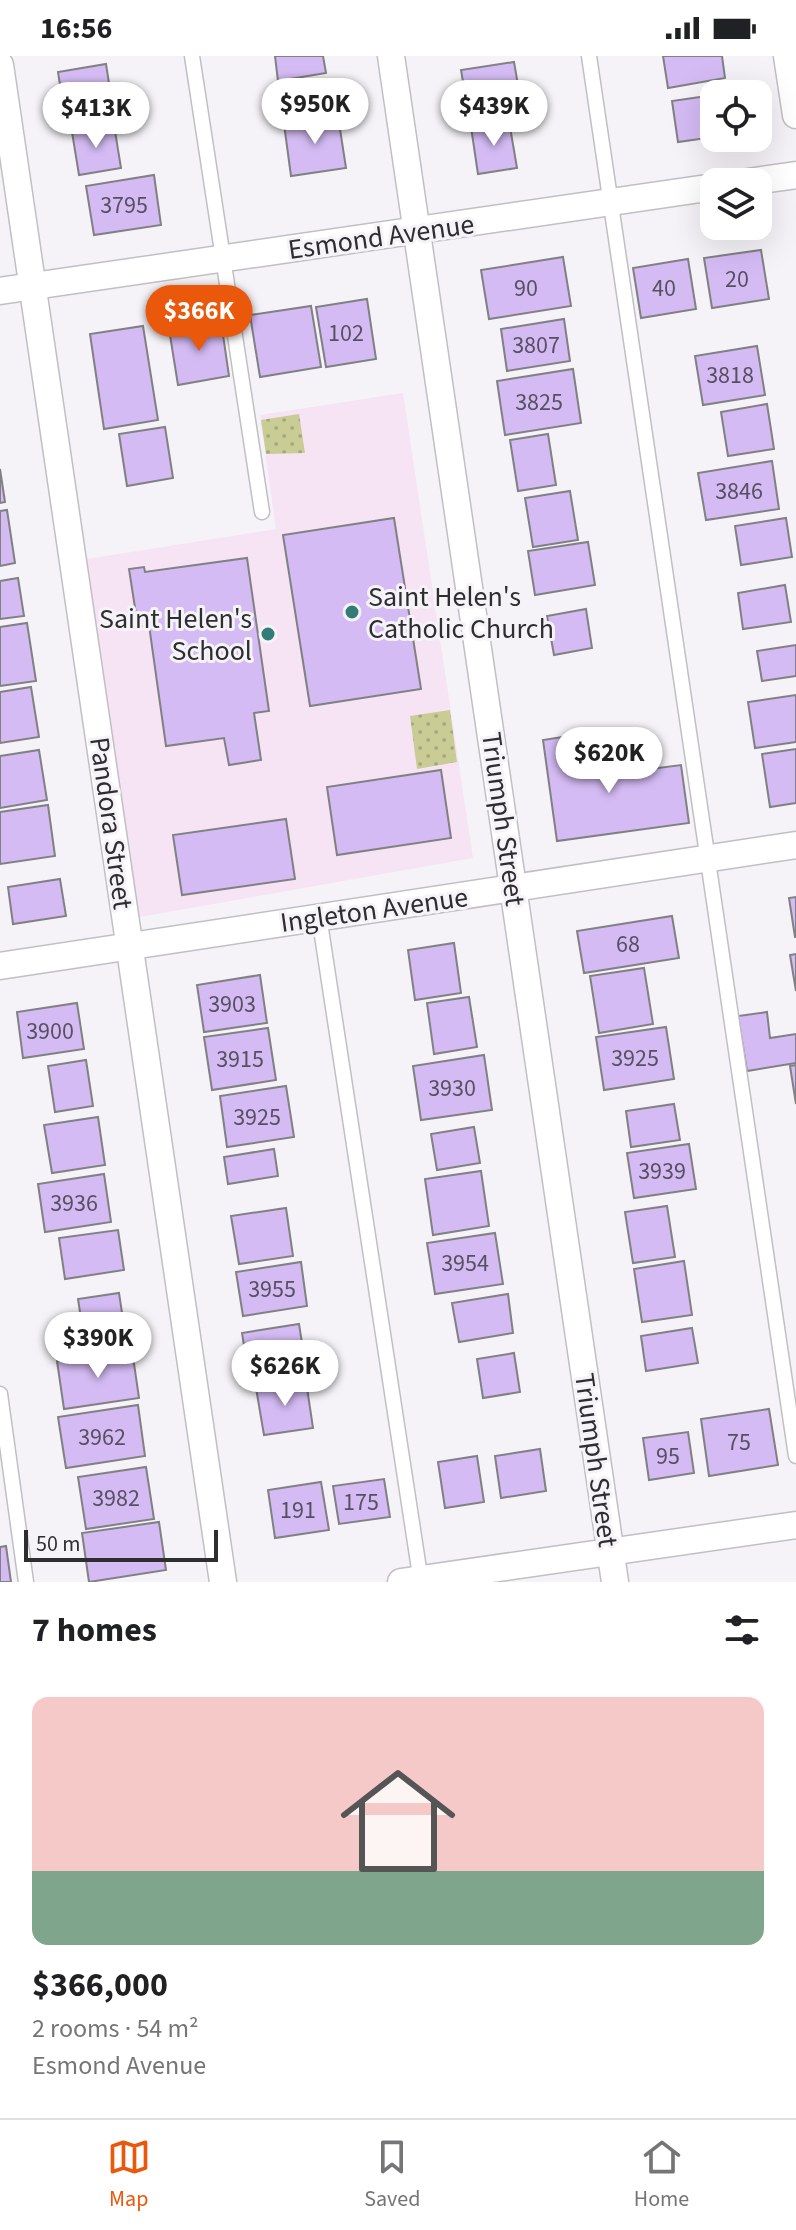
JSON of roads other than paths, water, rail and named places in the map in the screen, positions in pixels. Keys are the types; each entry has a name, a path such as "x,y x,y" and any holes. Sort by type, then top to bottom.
{"street":[{"name":"Triumph Street","path":"391,56 615,1582"},
{"path":"787,56 796,115"},
{"name":"Pandora Street","path":"0,65 223,1582"},
{"path":"772,178 796,175"},
{"name":"Esmond Avenue","path":"0,291 700,189"},
{"name":"Ingleton Avenue","path":"0,966 796,845"},
{"path":"414,1581 796,1525"}],"lane":[{"path":"192,56 262,512"},
{"path":"589,56 796,1456"},
{"path":"319,916 414,1581"},
{"path":"0,1394 26,1582"}],"place":[{"name":"Saint Helen's Catholic Church","path":"352,612"},
{"name":"Saint Helen's School","path":"268,634"}]}
